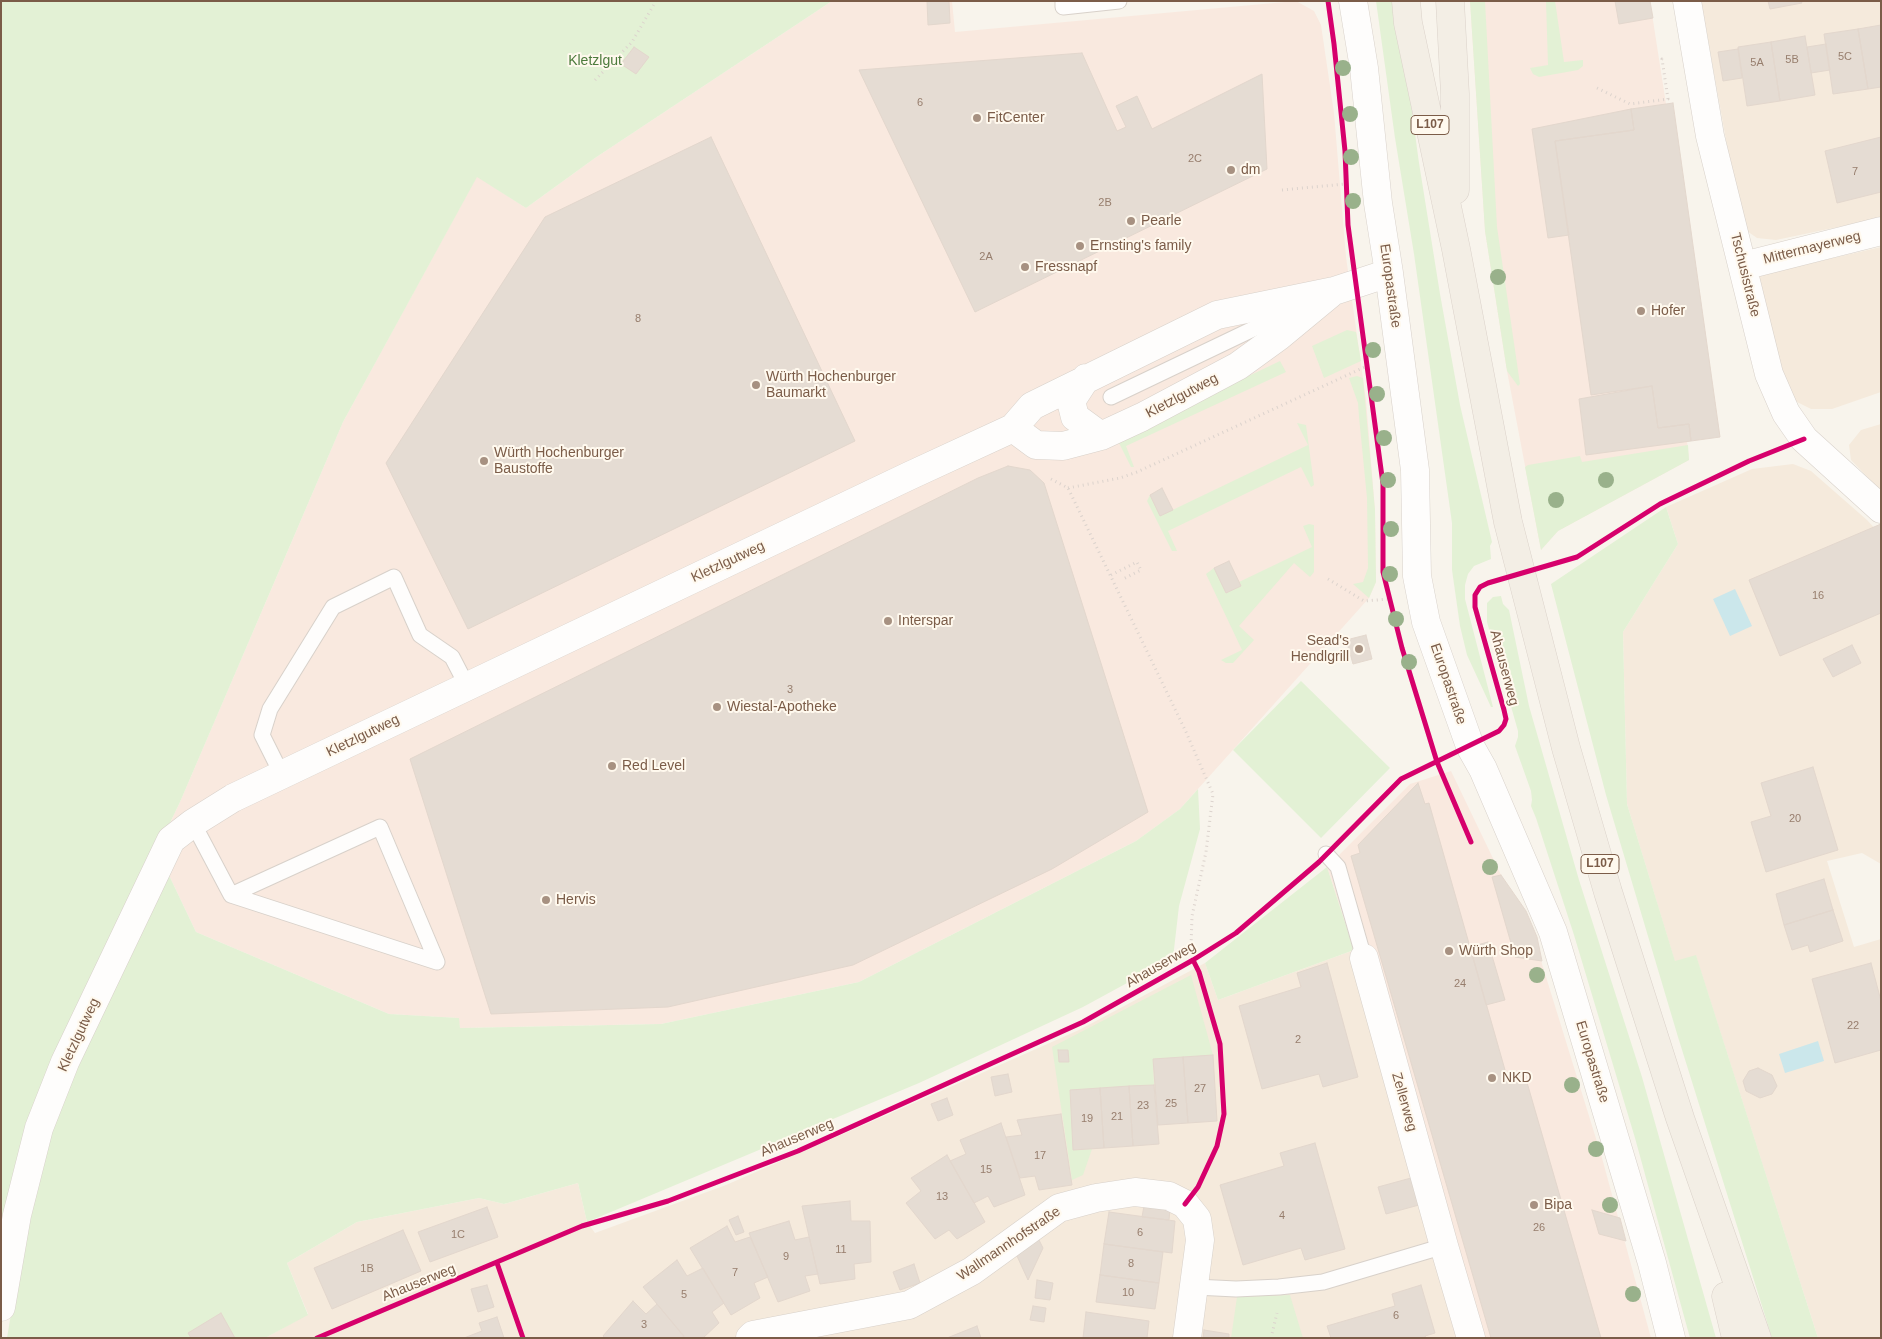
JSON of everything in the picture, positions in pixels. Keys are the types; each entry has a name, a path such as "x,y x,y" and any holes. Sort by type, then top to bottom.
{"main road":[{"name":"L107","path":"1406,1 1408,23 1456,249 1508,522 1566,748 1608,892 1680,1118 1757,1338"},
{"name":"L107","path":"1450,1 1454,94 1456,249"},
{"name":"L107","path":"1680,1118 1736,1338"}],"street":[{"name":"Europastraße","path":"1352,1 1364,68 1378,203 1415,470 1417,576 1426,622 1470,746 1483,769 1553,932 1652,1263 1671,1338"},
{"name":"Tschusistraße","path":"1687,1 1710,136 1769,374 1786,413 1804,439 1881,509"},
{"name":"Mittermayerweg","path":"1743,266 1881,231"},
{"name":"Kletzlgutweg","path":"1,1307 17,1215 39,1128 66,1062 171,840 193,823 234,798 1013,428 1032,406 1217,314 1334,291 1389,273"},
{"name":"Kletzlgutweg","path":"1013,428 1036,445 1063,446 1101,436 1142,417 1238,366 1278,337 1334,291"},
{"path":"1086,378 1071,400 1075,417 1101,436"},
{"name":"Zellerweg","path":"1364,958 1471,1338"},
{"name":"Wallmannhofstraße","path":"750,1338 753,1335 909,1305 972,1271 1059,1208 1096,1198 1136,1192 1169,1196 1185,1204 1197,1219 1200,1240 1187,1338"}],"lane":[{"path":"1063,4 1119,1"},
{"path":"1111,397 1334,291"},
{"path":"282,775 262,735 270,709 333,607 394,577 420,635 452,657 467,686"},
{"path":"193,823 231,895 437,962 380,827 231,895"},
{"path":"1326,854 1338,867 1364,958"},
{"path":"1195,1287 1236,1289 1323,1282 1444,1246"}],"path":[{"path":"595,80 632,42 656,1"},
{"path":"1597,88 1630,104 1668,99 1662,59 1696,54"},
{"path":"1345,176 1346,192"},
{"path":"1282,190 1345,184"},
{"path":"1366,357 1368,374"},
{"path":"1068,488 1120,478 1137,472 1367,366"},
{"path":"1044,475 1068,488 1186,732 1213,794 1206,852 1192,916 1191,948 1196,966"},
{"path":"1111,575 1137,562 1141,570 1123,578"},
{"path":"1328,579 1364,601 1390,599"},
{"path":"1388,590 1392,607"}],"shaded area":[{"path":"832,1 952,1 955,32 1296,1 1314,11 1321,25 1334,113 1346,257 1366,400 1375,510 1376,582 1369,598 1180,809 1136,841 859,982 661,1024 460,1028 458,1018 389,1014 196,932 157,850 180,802 343,422 477,176 526,208 595,158"},
{"path":"1470,1 1650,1 1666,104 1673,103 1720,437 1687,441 1689,460 1558,531 1541,550 1507,371 1485,231"},
{"path":"1701,1 1881,1 1881,218 1776,240 1757,238 1744,229"},
{"path":"1881,247 1881,392 1832,409 1811,409 1797,402 1784,391 1777,366 1759,275"},
{"path":"1881,424 1881,491 1851,460 1849,445 1861,430"},
{"path":"1793,464 1811,471 1867,520 1881,535 1881,864 1862,853 1827,861 1854,947 1881,939 1881,1338 1818,1338 1696,956 1675,962 1627,804 1623,632 1678,544 1666,507 1752,469"},
{"path":"1451,771 1501,875 1537,937 1542,964 1602,1158 1651,1338 1461,1338 1354,950 1327,867 1410,784"},
{"path":"1354,950 1461,1338 265,1338 308,1314 287,1263 357,1222 479,1198 504,1204 578,1183 587,1222 595,1233 726,1185 1079,1030 1205,963 1218,1000"}],"green space":[{"name":"Kletzlgut","path":"1,1 832,1 595,158 526,208 477,177 343,422 180,802 157,850 1,1247"},
{"path":"1376,1 1397,1 1419,163 1440,294 1460,405 1492,542 1490,546 1491,559 1474,566 1468,574 1465,585 1465,599 1493,707 1491,707 1467,655 1460,626 1452,570 1452,523"},
{"path":"1470,1 1485,1 1497,227 1520,384 1518,386 1507,371 1485,231"},
{"path":"1546,1 1555,1 1564,62 1583,60 1583,66 1578,70 1539,77 1533,74 1530,68 1548,65"},
{"path":"1347,330 1356,332 1361,361 1324,378 1312,346"},
{"path":"1280,361 1286,372 1126,446 1134,467 1131,467 1117,439"},
{"path":"1357,376 1363,378 1375,510 1376,582 1369,598 1353,584 1363,582 1368,568 1367,498 1358,403 1349,378"},
{"path":"1297,423 1306,425 1314,485 1311,487 1301,467 1168,531 1177,551 1172,551 1147,501 1150,495 1160,516 1308,445"},
{"path":"1688,445 1689,460 1558,531 1541,550 1525,467 1580,456 1582,462"},
{"path":"1666,507 1678,544 1623,632 1627,804 1675,961 1696,955 1818,1338 1772,1338 1678,1037 1606,795 1551,584"},
{"path":"1314,525 1314,572 1310,577 1294,563 1239,626 1254,640 1233,663 1226,663 1221,660 1242,650 1206,574 1214,568 1226,593 1241,586 1239,582 1312,547 1303,526"},
{"path":"1501,596 1503,604 1509,610 1529,706 1579,880 1642,1077 1716,1338 1690,1338 1635,1138 1574,935 1531,806 1531,791 1515,746 1518,731 1487,622 1487,603 1493,597"},
{"path":"1301,681 1390,768 1321,838 1233,750"},
{"path":"1198,789 1200,829 1179,906 1173,958 1083,1007 919,1083 587,1222 578,1183 504,1204 479,1198 357,1222 287,1263 308,1315 265,1338 7,1338 25,1230 48,1136 102,1003 166,869 196,932 389,1014 459,1018 460,1028 661,1024 859,982 1136,841 1180,809"},
{"path":"1327,867 1354,950 1218,1000 1205,963"},
{"path":"1191,975 1213,1055 1153,1059 1154,1085 1070,1090 1073,1150 1092,1149 1083,1175 1072,1180 1052,1047"},
{"path":"1290,1295 1303,1338 1231,1338 1237,1297"}],"water":[{"path":"1735,589 1752,626 1730,636 1713,599"},
{"path":"1818,1041 1824,1061 1785,1073 1779,1054"}],"building":[{"path":"927,1 949,1 950,23 928,25"},
{"path":"1615,1 1650,1 1653,18 1619,24"},
{"path":"1768,1 1801,1 1802,3 1770,9"},
{"path":"1881,25 1881,87 1868,89 1858,29"},
{"path":"1858,29 1868,89 1833,94 1824,34"},
{"path":"1805,36 1815,95 1780,101 1771,42"},
{"path":"1771,42 1780,101 1747,106 1738,47"},
{"path":"1826,44 1830,70 1811,73 1807,47"},
{"path":"634,47 649,57 636,74 621,64"},
{"path":"1738,49 1742,78 1723,81 1718,52"},
{"path":"1082,53 1117,131 1126,127 1116,106 1137,96 1152,129 1262,74 1267,169 975,312 859,70"},
{"name":"Hofer","path":"1673,103 1720,437 1691,441 1689,424 1658,428 1652,386 1591,395 1555,141 1634,130 1631,109"},
{"path":"1631,109 1634,130 1555,141 1569,235 1548,238 1532,129"},
{"path":"711,137 855,441 468,629 386,463 545,217"},
{"path":"1881,137 1881,192 1837,203 1825,151"},
{"path":"1652,386 1658,428 1689,424 1691,441 1586,455 1579,399"},
{"name":"Interspar","path":"1008,466 1030,470 1044,483 1148,812 1052,869 853,965 668,1007 491,1014 410,759 978,478"},
{"path":"1162,488 1173,510 1160,516 1150,495"},
{"path":"1881,524 1881,613 1780,656 1749,580"},
{"path":"1229,561 1241,586 1226,593 1214,568"},
{"name":"Sead's Hendlgrill","path":"1366,635 1372,659 1353,664 1346,640"},
{"path":"1852,645 1861,663 1833,677 1823,659"},
{"path":"1813,767 1838,850 1766,872 1751,822 1771,816 1761,783"},
{"path":"1418,783 1425,804 1429,803 1509,1084 1526,1079 1601,1338 1491,1338 1351,856 1360,853 1358,845"},
{"path":"1501,875 1526,911 1537,937 1542,961 1515,957 1492,877"},
{"path":"1824,879 1833,910 1784,925 1776,894"},
{"path":"1833,910 1843,941 1810,952 1808,945 1792,950 1784,925"},
{"path":"1488,942 1505,1000 1486,1005 1470,947"},
{"path":"1327,963 1358,1077 1323,1087 1319,1074 1262,1089 1239,1006 1301,987 1297,973"},
{"path":"1871,963 1881,1001 1881,1050 1835,1063 1812,979"},
{"path":"1058,1050 1068,1050 1069,1062 1059,1062"},
{"path":"1213,1055 1217,1121 1188,1123 1183,1057"},
{"path":"1183,1057 1188,1123 1158,1125 1153,1059"},
{"path":"1758,1068 1772,1075 1777,1086 1772,1094 1760,1098 1746,1091 1743,1081 1749,1071"},
{"path":"1008,1074 1012,1092 995,1096 991,1077"},
{"path":"1154,1085 1159,1144 1133,1146 1129,1086"},
{"path":"1129,1086 1133,1146 1104,1148 1100,1088"},
{"path":"1100,1088 1104,1148 1073,1150 1070,1090"},
{"path":"947,1098 953,1115 938,1121 931,1104"},
{"path":"1061,1114 1072,1185 1039,1190 1035,1176 1020,1178 1006,1137 1022,1135 1017,1120"},
{"path":"1001,1123 1025,1195 994,1207 988,1196 974,1203 950,1161 966,1154 960,1140"},
{"path":"1315,1143 1345,1249 1305,1260 1301,1248 1243,1265 1220,1185 1284,1166 1280,1153"},
{"path":"947,1155 985,1222 957,1239 949,1230 935,1239 906,1203 921,1191 911,1178"},
{"path":"1411,1178 1419,1205 1386,1214 1378,1187"},
{"path":"850,1201 851,1221 870,1221 871,1262 854,1264 855,1279 820,1284 802,1206"},
{"path":"1144,1206 1170,1210 1169,1220 1142,1217"},
{"path":"487,1207 498,1237 430,1262 418,1232"},
{"path":"1592,1210 1620,1218 1626,1241 1599,1234"},
{"path":"1109,1212 1175,1221 1172,1253 1104,1244"},
{"path":"738,1216 744,1232 736,1235 729,1220"},
{"path":"789,1221 795,1240 809,1237 818,1274 805,1276 810,1291 778,1302 749,1233"},
{"path":"727,1226 735,1242 750,1237 768,1277 754,1283 760,1298 731,1315 690,1248"},
{"path":"403,1230 421,1271 332,1309 314,1268"},
{"path":"1038,1238 1043,1248 1028,1280 1017,1256"},
{"path":"1104,1244 1163,1252 1159,1283 1100,1275"},
{"path":"677,1260 687,1276 703,1268 724,1303 712,1312 719,1323 703,1338 685,1338 643,1287"},
{"path":"914,1264 920,1283 900,1290 893,1272"},
{"path":"1100,1275 1159,1283 1155,1309 1096,1302"},
{"path":"1037,1280 1053,1283 1050,1300 1035,1298"},
{"path":"487,1285 494,1307 478,1312 471,1289"},
{"path":"1421,1285 1435,1333 1425,1336 1426,1338 1331,1338 1327,1326 1395,1306 1392,1294"},
{"path":"633,1301 646,1314 657,1304 684,1336 681,1338 605,1338 603,1336"},
{"path":"1033,1306 1046,1308 1044,1322 1030,1320"},
{"path":"1086,1312 1149,1321 1147,1338 1083,1338"},
{"path":"221,1313 235,1338 191,1338 188,1333"},
{"path":"497,1317 504,1338 464,1338 482,1331 479,1323"},
{"path":"977,1326 981,1338 947,1338"},
{"path":"1204,1330 1229,1334 1229,1338 1203,1338"}],"cycle path":[{"path":"1328,1 1345,151 1348,225 1383,484 1383,572 1402,648 1437,762 1471,842"},
{"name":"Ahauserweg","path":"317,1338 582,1226 668,1201 798,1151 1083,1022 1193,960 1236,933 1319,862 1401,779 1499,731 1504,725 1506,719 1504,710 1475,607 1475,595 1480,587 1577,557 1660,504 1749,461 1804,439"},
{"name":"Ahauserweg","path":"1185,1204 1198,1187 1217,1146 1224,1114 1220,1044 1199,972 1193,960"},
{"path":"497,1263 523,1338"}],"place":[{"name":"FitCenter","path":"977,118"},
{"name":"dm","path":"1231,170"},
{"name":"Pearle","path":"1131,221"},
{"name":"Ernsting's family","path":"1080,246"},
{"name":"Fressnapf","path":"1025,267"},
{"name":"Hofer","path":"1641,311"},
{"name":"Würth Hochenburger Baumarkt","path":"756,385"},
{"name":"Würth Hochenburger Baustoffe","path":"484,461"},
{"name":"Interspar","path":"888,621"},
{"name":"Sead's Hendlgrill","path":"1359,649"},
{"name":"Wiestal-Apotheke","path":"717,707"},
{"name":"Red Level","path":"612,766"},
{"name":"Hervis","path":"546,900"},
{"name":"Würth Shop","path":"1449,951"},
{"name":"NKD","path":"1492,1078"},
{"name":"Bipa","path":"1534,1205"}]}
